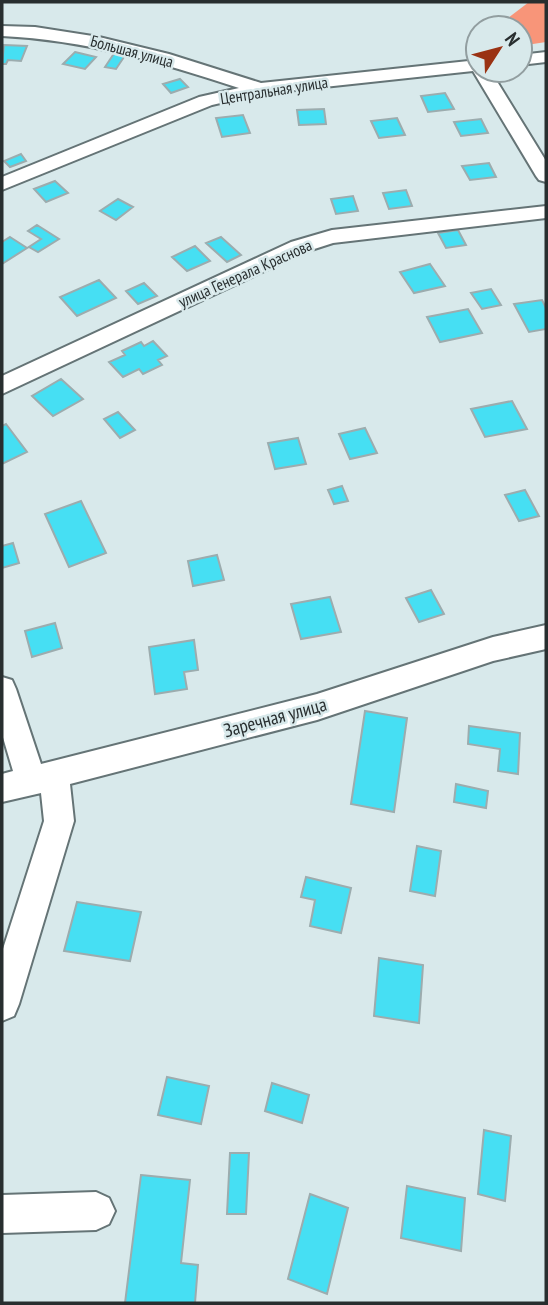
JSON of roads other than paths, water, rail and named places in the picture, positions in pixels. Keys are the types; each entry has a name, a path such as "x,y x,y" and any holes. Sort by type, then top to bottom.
{"street":[{"path":"11,14 56,33"},
{"name":"Большая улица","path":"2,31 56,33 117,45 259,89"},
{"name":"Центральная улица","path":"2,184 206,101 259,89 464,67"},
{"path":"490,84 546,176"},
{"name":"улица Генерала Краснова","path":"2,386 298,247 332,237 546,212"},
{"name":"Заречная улица","path":"2,788 317,707 493,649 546,637"},
{"path":"2,689 59,821 2,1004"},
{"path":"2,1214 96,1211"}]}
